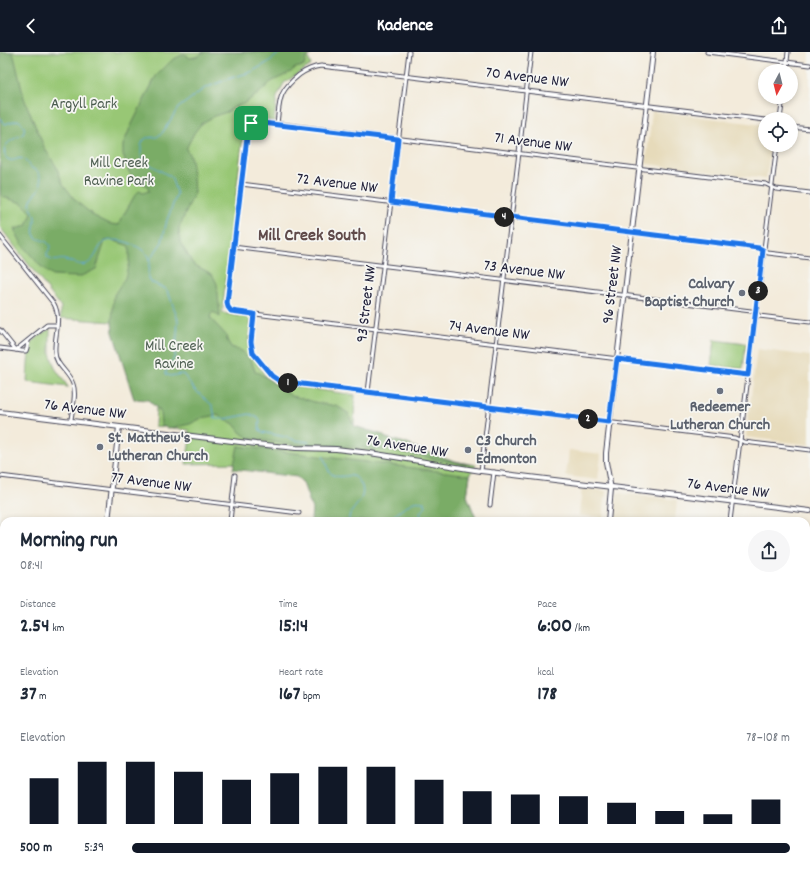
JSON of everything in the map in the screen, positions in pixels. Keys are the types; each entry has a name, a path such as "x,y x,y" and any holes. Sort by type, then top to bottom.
{"street":[{"name":"93 Street NW","path":"368,392 409,52"},
{"path":"481,471 531,52"},
{"name":"96 Street NW","path":"608,517 610,487 606,456 609,422 653,52"},
{"path":"707,52 810,65"},
{"path":"787,62 788,52"},
{"name":"70 Avenue NW","path":"277,124 281,95 290,82 307,69 321,66 758,119"},
{"name":"71 Avenue NW","path":"241,184 248,129 251,123 256,122 766,184 776,189 810,194"},
{"path":"798,128 810,129"},
{"path":"730,517 776,152"},
{"path":"233,247 241,184"},
{"name":"72 Avenue NW","path":"241,184 759,248 768,252 810,258"},
{"path":"0,236 54,304 57,313 55,355 60,366 72,381 74,389 71,420"},
{"name":"73 Avenue NW","path":"233,247 756,312 759,316 810,322"},
{"name":"74 Avenue NW","path":"233,247 227,301 228,308 233,311 748,375"},
{"path":"254,314 251,338 254,356 272,376 278,380 286,382 735,438 744,442 810,450"},
{"path":"16,350 47,325 57,326"},
{"path":"0,330 16,350"},
{"path":"0,348 26,351 28,341"},
{"name":"76 Avenue NW","path":"0,412 256,444 363,452 481,471 810,511"},
{"path":"109,517 119,426"},
{"path":"490,505 494,472"},
{"path":"230,517 236,475"},
{"name":"77 Avenue NW","path":"0,476 299,513"}],"shaded area":[{"path":"652,111 758,124 758,152 770,152 766,179 646,164"},
{"path":"757,349 810,356 810,445 746,437"},
{"path":"569,450 601,454 598,480 566,476"},
{"path":"582,488 606,491 603,517 579,515"},
{"path":"617,493 677,500 675,517 614,517"}],"green space":[{"name":"Mill Creek Ravine Park","path":"0,52 313,52 308,58 311,65 284,83 277,97 274,121 245,119 222,313 251,318 248,348 267,378 276,384 355,395 354,426 453,461 476,465 470,475 467,496 475,517 465,517 319,468 238,463 186,464 190,439 189,430 155,426 156,407 148,400 134,399 113,332 112,322 61,318 61,307 0,227"},
{"name":"Mill Creek Ravine","path":"0,52 12,52 14,56 24,98 45,149 56,166 63,184 76,201 94,216 110,224 119,225 135,195 139,191 143,193 149,191 147,186 132,177 127,168 123,154 123,145 156,76 172,60 184,54 190,58 199,56 203,52 312,52 306,58 304,66 295,68 291,72 271,82 258,94 243,104 234,107 227,112 214,116 201,124 194,133 186,149 191,159 194,194 179,228 180,242 193,264 212,274 217,284 220,317 213,312 210,318 226,335 231,347 241,351 251,360 255,371 291,396 337,406 348,413 354,426 383,435 386,438 405,443 424,451 471,465 393,451 279,443 249,438 241,433 234,424 218,415 202,418 190,424 176,427 167,428 161,425 160,411 148,400 134,399 113,332 112,322 114,295 125,278 129,262 129,246 112,240 105,241 96,269 79,277 52,276 42,268 23,246 14,229 27,226 32,213 22,203 3,197 0,192"},
{"path":"50,328 50,353 55,368 68,387 27,382 29,356 33,341"},
{"path":"714,340 746,344 743,369 711,365"},
{"path":"238,446 470,475 467,496 475,517 311,517 312,509 303,483 297,477 233,469"}],"waterway":[{"path":"149,261 162,242 167,220 177,194 171,177 146,162 141,157 141,146 143,141 146,138 157,137 163,132 178,108 205,88 251,72 267,63 281,52"},
{"path":"0,118 5,124 17,120 24,126 23,134 6,145 5,153 6,158 9,160 19,158 23,159 39,174 41,186 30,204 35,216 34,234 38,239 47,242 50,246 47,257 52,260 63,260 86,264 93,259 103,243 114,240 128,242 140,249 145,253 149,260 148,279 166,289 178,320 174,358 166,371 166,374 170,376 181,374 184,375 195,390 212,405 215,419 225,419 250,414 258,418 260,421 259,429 262,432 309,442"},
{"path":"323,456 331,474 338,476 354,476 362,486 363,491 361,499 349,517"},
{"path":"393,517 414,502 424,502 426,506 420,512 421,517"}],"place":[{"name":"Calvary Baptist Church","path":"742,293"},
{"name":"Redeemer Lutheran Church","path":"720,391"},
{"name":"St. Matthew's Lutheran Church","path":"100,447"},
{"name":"C3 Church Edmonton","path":"468,450"}],"district":[{"name":"Mill Creek South","path":"312,236"}],"route":[{"path":"251,123 277,124 398,139 391,202 759,248 763,250 748,375 617,359 609,422 278,380 271,375 254,356 251,342 254,314 229,310 227,305 248,129 251,123"}],"park label":[{"name":"Argyll Park","path":"84,104"}]}
